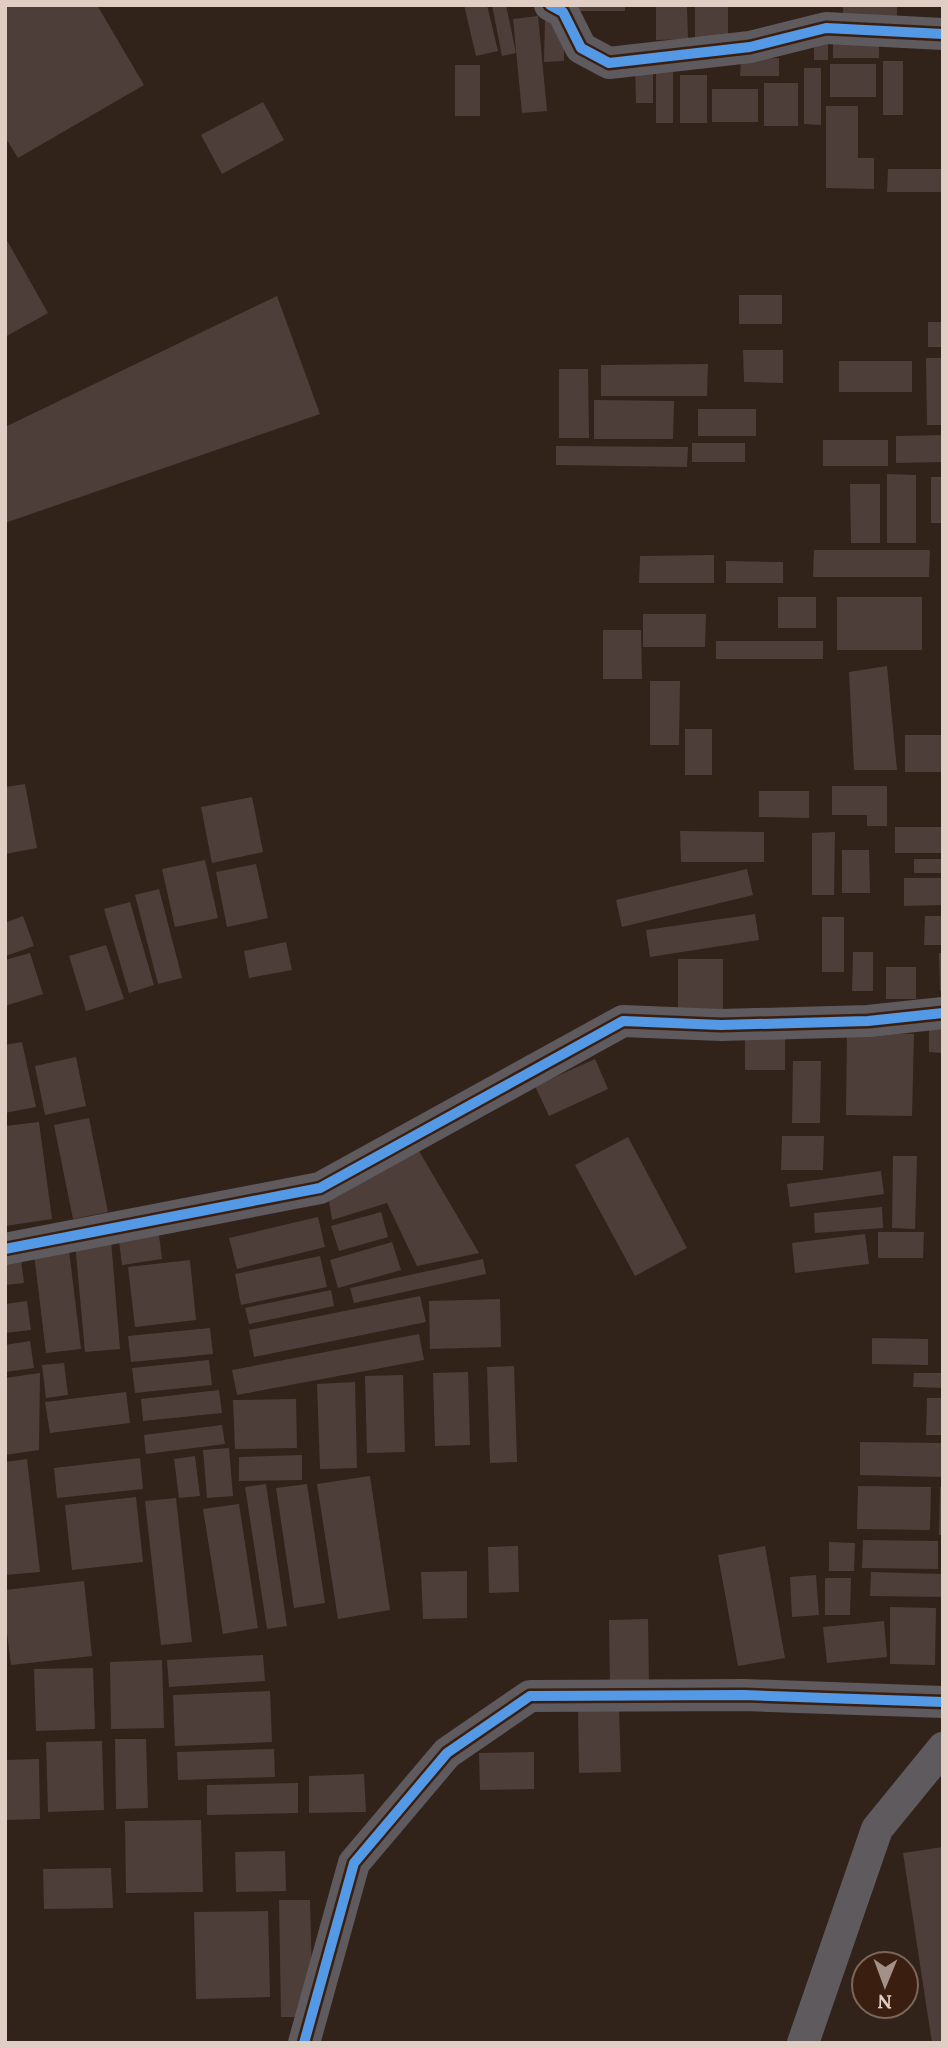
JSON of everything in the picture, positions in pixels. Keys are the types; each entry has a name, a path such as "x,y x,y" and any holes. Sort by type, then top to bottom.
{"street":[{"path":"550,5 563,12 581,48 609,63 750,47 826,28 943,34"},
{"path":"5,1249 320,1188 623,1021 721,1025 868,1021 943,1013"},
{"path":"304,2043 354,1863 447,1753 530,1696 744,1695 943,1702"},
{"path":"803,2043 877,1829 943,1748"}],"building":[{"path":"5,5 97,5 144,85 18,158 5,137"},
{"path":"464,5 487,5 498,51 476,56"},
{"path":"492,5 506,5 516,53 502,56"},
{"path":"568,5 625,5 625,11 568,11"},
{"path":"656,5 687,5 688,39 656,40"},
{"path":"695,5 728,5 728,41 695,41"},
{"path":"843,5 897,5 897,25 843,25"},
{"path":"538,16 547,111 522,113 513,19"},
{"path":"545,19 564,20 564,61 544,62"},
{"path":"833,33 879,34 879,58 833,58"},
{"path":"828,35 828,60 814,60 814,36"},
{"path":"779,58 779,76 740,76 741,59"},
{"path":"883,61 903,61 903,115 883,115"},
{"path":"830,64 876,64 876,97 830,97"},
{"path":"455,65 480,65 480,116 455,116"},
{"path":"653,65 653,103 636,103 635,66"},
{"path":"656,68 673,68 673,123 656,123"},
{"path":"804,68 821,68 821,125 804,124"},
{"path":"680,75 707,75 707,123 680,123"},
{"path":"764,83 798,83 798,126 764,126"},
{"path":"712,89 758,89 758,122 712,122"},
{"path":"263,102 284,140 222,174 201,135"},
{"path":"826,106 858,106 858,158 874,158 874,189 826,188"},
{"path":"888,169 943,169 943,192 887,192"},
{"path":"5,237 48,313 5,337"},
{"path":"739,295 782,295 782,324 739,324"},
{"path":"277,296 320,414 5,523 5,427"},
{"path":"928,322 943,322 943,347 928,347"},
{"path":"743,350 783,350 783,383 744,382"},
{"path":"926,358 943,358 943,425 927,425"},
{"path":"839,361 912,361 912,392 839,392"},
{"path":"708,364 707,396 601,396 601,365"},
{"path":"559,369 588,369 589,438 559,438"},
{"path":"594,400 674,401 673,439 594,439"},
{"path":"698,409 756,409 756,436 698,436"},
{"path":"943,435 943,462 896,463 896,436"},
{"path":"823,440 888,440 888,466 823,466"},
{"path":"692,443 745,443 745,462 692,462"},
{"path":"556,446 688,447 687,467 556,465"},
{"path":"887,474 916,475 916,543 887,543"},
{"path":"931,477 943,477 943,523 931,523"},
{"path":"850,484 880,484 880,543 851,543"},
{"path":"814,550 930,550 929,577 813,577"},
{"path":"714,555 714,583 639,583 640,556"},
{"path":"726,561 783,562 783,583 726,583"},
{"path":"778,597 816,597 816,628 778,628"},
{"path":"837,597 922,597 922,650 837,650"},
{"path":"643,614 706,614 705,647 643,647"},
{"path":"603,630 641,630 642,679 603,679"},
{"path":"716,641 823,641 823,659 716,659"},
{"path":"887,666 897,770 854,770 849,672"},
{"path":"650,681 680,681 679,745 650,745"},
{"path":"685,729 712,729 712,775 685,775"},
{"path":"905,735 942,735 942,772 905,772"},
{"path":"25,784 37,848 5,854 5,787"},
{"path":"832,786 887,786 887,826 867,826 867,815 832,815"},
{"path":"759,791 809,791 809,818 759,817"},
{"path":"252,797 263,852 212,863 201,807"},
{"path":"895,827 942,827 942,853 895,853"},
{"path":"680,831 764,832 764,862 681,862"},
{"path":"835,832 834,895 812,895 812,833"},
{"path":"842,850 869,850 870,893 842,893"},
{"path":"914,859 943,859 943,873 914,873"},
{"path":"205,860 218,918 175,927 162,869"},
{"path":"256,864 268,918 227,927 216,872"},
{"path":"747,869 753,895 622,927 616,900"},
{"path":"904,878 943,878 943,905 904,906"},
{"path":"159,889 182,978 158,984 135,895"},
{"path":"130,902 154,985 129,993 104,909"},
{"path":"755,914 759,940 650,957 646,930"},
{"path":"23,916 34,946 6,956 5,923"},
{"path":"925,916 943,916 943,945 924,945"},
{"path":"822,917 844,917 844,972 822,972"},
{"path":"286,942 292,970 249,978 244,951"},
{"path":"106,945 124,999 86,1011 69,956"},
{"path":"853,952 873,952 873,991 852,991"},
{"path":"30,953 43,994 5,1006 5,960"},
{"path":"939,953 943,953 943,991 940,991"},
{"path":"678,959 723,959 723,1010 678,1010"},
{"path":"886,967 916,967 916,999 886,999"},
{"path":"929,1020 943,1020 943,1053 929,1052"},
{"path":"847,1032 914,1034 912,1116 846,1115"},
{"path":"745,1033 785,1034 785,1070 745,1070"},
{"path":"22,1042 36,1107 5,1113 5,1045"},
{"path":"76,1057 86,1106 45,1115 35,1066"},
{"path":"595,1059 608,1089 549,1116 535,1086"},
{"path":"793,1061 821,1061 820,1123 792,1123"},
{"path":"89,1118 108,1212 73,1219 54,1125"},
{"path":"39,1122 52,1219 5,1226 5,1126"},
{"path":"782,1136 824,1136 823,1170 781,1170"},
{"path":"628,1137 687,1248 635,1276 575,1165"},
{"path":"419,1151 479,1253 417,1266 387,1203 332,1220 328,1194"},
{"path":"893,1156 917,1156 915,1229 892,1228"},
{"path":"881,1171 884,1194 790,1207 787,1184"},
{"path":"882,1207 883,1228 815,1233 814,1213"},
{"path":"381,1212 388,1237 339,1251 331,1226"},
{"path":"318,1217 325,1247 237,1269 229,1238"},
{"path":"878,1232 924,1232 923,1258 878,1258"},
{"path":"865,1234 869,1264 795,1273 792,1243"},
{"path":"159,1235 162,1259 122,1265 119,1241"},
{"path":"111,1240 120,1349 85,1352 75,1243"},
{"path":"392,1242 401,1270 338,1288 330,1260"},
{"path":"69,1250 81,1349 46,1353 34,1254"},
{"path":"320,1256 327,1287 241,1305 235,1274"},
{"path":"21,1259 24,1283 5,1285 5,1261"},
{"path":"483,1259 486,1274 354,1303 350,1288"},
{"path":"190,1260 196,1320 135,1327 128,1267"},
{"path":"331,1290 334,1306 249,1324 245,1308"},
{"path":"420,1296 426,1322 254,1357 249,1330"},
{"path":"500,1299 501,1347 430,1349 429,1301"},
{"path":"27,1301 31,1330 5,1333 5,1304"},
{"path":"210,1328 213,1354 131,1362 128,1336"},
{"path":"419,1334 424,1360 237,1395 232,1370"},
{"path":"872,1338 928,1339 928,1365 872,1364"},
{"path":"30,1341 34,1368 5,1372 5,1345"},
{"path":"209,1360 212,1385 135,1393 132,1368"},
{"path":"64,1363 68,1395 46,1398 42,1365"},
{"path":"514,1366 517,1462 490,1463 487,1367"},
{"path":"468,1372 470,1445 435,1446 433,1373"},
{"path":"40,1373 39,1450 5,1455 5,1378"},
{"path":"914,1373 943,1373 943,1388 913,1387"},
{"path":"403,1375 405,1452 367,1453 365,1376"},
{"path":"355,1382 357,1468 320,1469 317,1384"},
{"path":"219,1390 222,1413 143,1421 141,1399"},
{"path":"126,1392 130,1423 50,1433 45,1402"},
{"path":"927,1398 943,1398 943,1435 926,1435"},
{"path":"296,1399 297,1448 235,1449 233,1400"},
{"path":"222,1425 225,1444 146,1454 144,1435"},
{"path":"860,1442 943,1443 942,1477 860,1475"},
{"path":"229,1448 233,1496 207,1498 203,1450"},
{"path":"302,1455 302,1480 239,1481 239,1457"},
{"path":"195,1456 200,1496 179,1498 174,1459"},
{"path":"140,1458 143,1489 57,1498 54,1468"},
{"path":"27,1459 40,1572 5,1575 5,1462"},
{"path":"370,1476 390,1610 338,1619 317,1484"},
{"path":"266,1484 287,1626 267,1629 245,1487"},
{"path":"307,1484 325,1603 294,1608 276,1488"},
{"path":"858,1486 931,1487 930,1530 857,1529"},
{"path":"940,1487 943,1487 943,1535 939,1535"},
{"path":"136,1497 143,1562 72,1570 65,1505"},
{"path":"176,1498 192,1642 161,1645 145,1501"},
{"path":"239,1504 258,1628 223,1634 203,1509"},
{"path":"863,1540 938,1541 938,1569 862,1568"},
{"path":"829,1542 855,1543 854,1571 829,1571"},
{"path":"518,1546 519,1592 489,1593 488,1547"},
{"path":"765,1546 785,1658 738,1666 718,1555"},
{"path":"467,1571 467,1618 423,1619 421,1572"},
{"path":"871,1572 943,1574 943,1597 870,1596"},
{"path":"816,1575 819,1615 792,1617 790,1577"},
{"path":"825,1578 851,1578 850,1615 825,1615"},
{"path":"84,1581 92,1656 11,1665 5,1617 5,1590"},
{"path":"890,1607 936,1608 935,1665 890,1664"},
{"path":"648,1619 649,1687 610,1688 609,1620"},
{"path":"884,1621 887,1657 827,1663 823,1627"},
{"path":"263,1655 265,1681 169,1687 167,1660"},
{"path":"162,1660 164,1728 111,1729 110,1662"},
{"path":"93,1668 95,1729 36,1731 34,1669"},
{"path":"270,1691 272,1742 175,1746 173,1695"},
{"path":"619,1709 621,1772 579,1773 578,1710"},
{"path":"115,1739 146,1739 148,1808 116,1809"},
{"path":"102,1741 104,1810 48,1812 46,1742"},
{"path":"274,1749 275,1777 178,1780 177,1752"},
{"path":"534,1752 534,1789 480,1790 479,1753"},
{"path":"39,1759 40,1819 5,1820 5,1760"},
{"path":"364,1774 366,1812 309,1813 309,1776"},
{"path":"298,1783 298,1813 207,1815 207,1785"},
{"path":"201,1820 203,1892 126,1893 125,1821"},
{"path":"943,1847 943,2043 932,2043 920,1950 918,1950 903,1853"},
{"path":"285,1851 286,1891 236,1892 235,1852"},
{"path":"111,1868 113,1908 44,1909 43,1869"},
{"path":"279,1900 310,1900 313,2017 281,2017"},
{"path":"268,1911 270,1997 196,1999 194,1912"}],"cycle path":[{"path":"550,5 563,12 581,48 609,63 750,47 826,28 943,34"},
{"path":"5,1249 320,1188 623,1021 721,1025 868,1021 943,1013"},
{"path":"304,2043 354,1863 447,1753 530,1696 744,1695 943,1702"}]}
